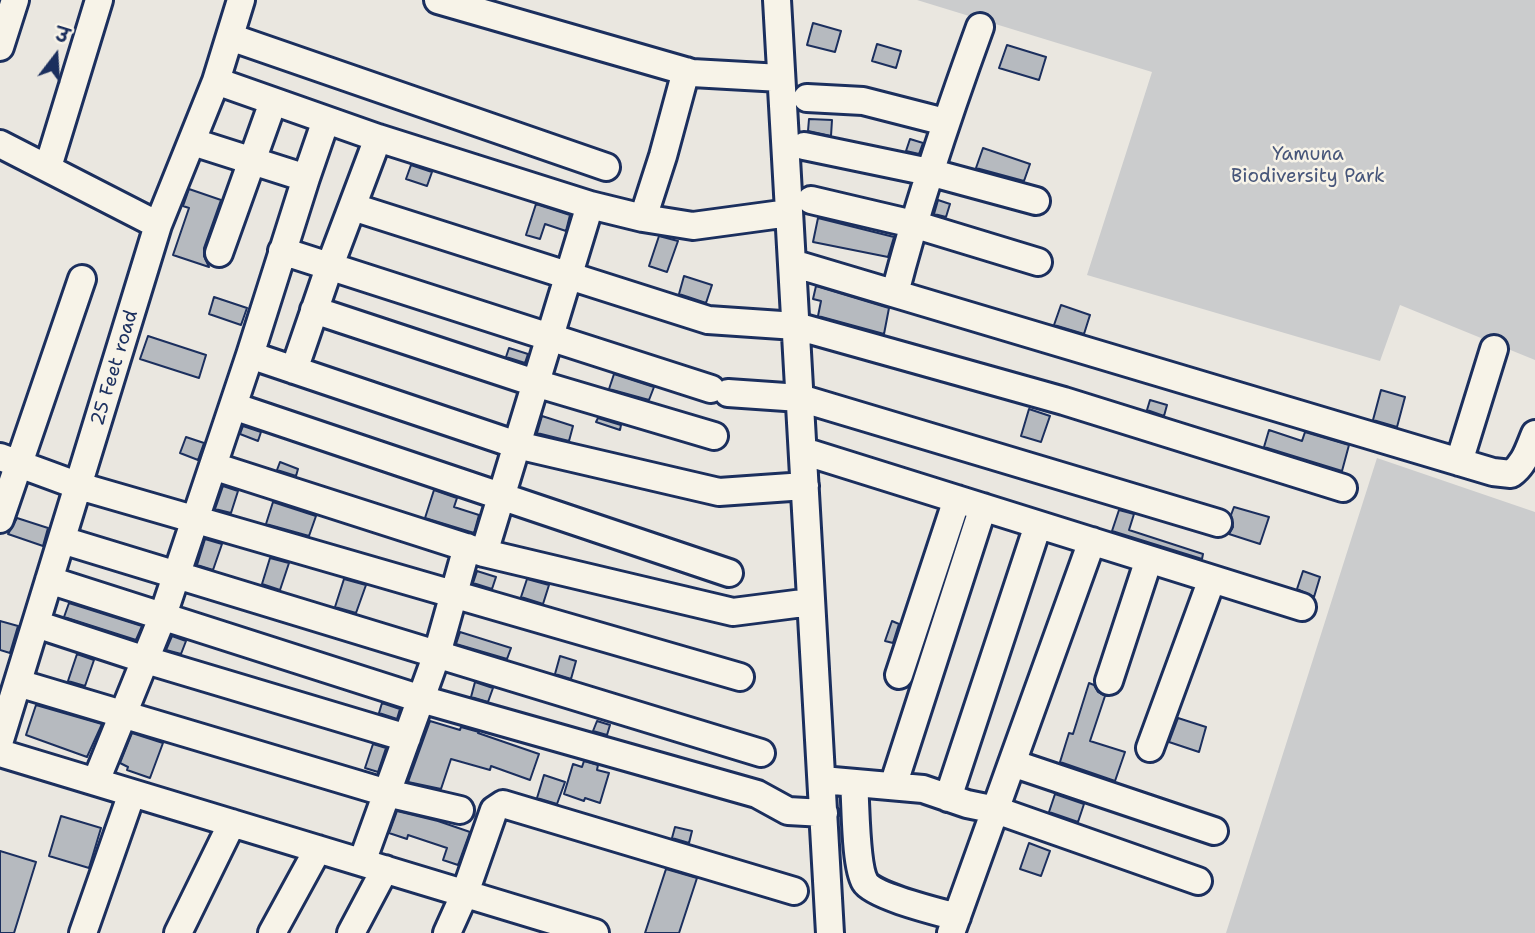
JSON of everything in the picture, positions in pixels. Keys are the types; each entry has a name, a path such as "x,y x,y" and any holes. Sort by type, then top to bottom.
{"street":[{"path":"0,47 15,0"},
{"path":"48,167 99,0"},
{"name":"25 Feet road","path":"0,740 158,225 216,81 241,0"},
{"path":"438,0 694,73 781,78"},
{"path":"777,0 781,78 800,207 792,263 830,933"},
{"path":"895,293 945,122 981,27"},
{"path":"230,37 606,167"},
{"path":"643,218 694,73"},
{"path":"216,81 378,138 590,205 643,218 702,225 800,207 913,224 1038,262"},
{"path":"807,97 863,101 945,122"},
{"path":"219,253 273,102"},
{"path":"96,781 162,618 326,120"},
{"path":"294,370 378,138"},
{"path":"193,142 306,178"},
{"path":"0,144 158,225"},
{"path":"803,146 929,172 1036,201"},
{"path":"351,933 373,866 387,793 437,654 453,595 501,496 590,205"},
{"path":"353,207 711,321 796,326 1064,401 1343,488"},
{"path":"282,251 720,391 800,398 1218,523"},
{"path":"792,263 1493,472 1511,474 1519,468 1535,433"},
{"path":"0,519 9,461 82,279"},
{"path":"314,310 535,383 715,436"},
{"path":"1459,462 1494,349"},
{"path":"250,355 517,445 723,492 805,486"},
{"path":"233,406 729,573"},
{"path":"803,451 1302,607"},
{"path":"9,461 79,486 740,677"},
{"path":"213,466 476,550 736,612 811,602"},
{"path":"899,674 957,499"},
{"path":"893,786 983,508"},
{"path":"948,798 1038,525"},
{"path":"62,540 761,753"},
{"path":"854,783 859,860 864,882 872,889 954,925 1092,541"},
{"path":"1109,681 1149,559"},
{"path":"1150,748 1212,579"},
{"path":"49,580 421,699 757,794 788,811 824,813"},
{"path":"36,624 146,660 407,737"},
{"path":"18,683 387,793 460,810"},
{"path":"0,752 465,893 521,922 596,933"},
{"path":"1012,763 1214,831"},
{"path":"822,780 923,789 996,810 1198,881"},
{"path":"83,933 132,793"},
{"path":"447,933 465,893 494,810 503,804 794,891"},
{"path":"178,933 232,823"},
{"path":"272,933 318,849"}],"green space":[{"name":"Yamuna Biodiversity Park","path":"917,0 1535,0 1535,360 1400,305 1380,361 1087,275 1152,72"},
{"path":"1377,458 1535,512 1535,933 1226,933"}],"building":[{"path":"813,23 841,31 835,52 807,45"},
{"path":"877,44 901,51 896,68 872,61"},
{"path":"1007,45 1046,57 1039,80 999,68"},
{"path":"809,119 832,120 831,136 808,131"},
{"path":"910,139 923,143 919,154 906,151"},
{"path":"983,148 1030,164 1024,181 976,168"},
{"path":"411,165 432,172 427,186 406,179"},
{"path":"189,189 221,200 204,248 209,267 173,255 189,208 183,206"},
{"path":"938,200 950,204 946,217 934,214"},
{"path":"536,204 570,215 566,231 545,224 540,239 526,235"},
{"path":"818,218 894,237 888,257 813,242"},
{"path":"659,236 678,241 667,272 649,266"},
{"path":"684,276 712,285 706,303 679,294"},
{"path":"816,286 889,308 884,334 818,316 821,301 813,299"},
{"path":"214,297 247,308 241,325 209,314"},
{"path":"1061,305 1090,315 1084,334 1054,325"},
{"path":"148,336 206,355 199,378 140,359"},
{"path":"509,348 528,354 525,363 506,357"},
{"path":"614,374 654,387 649,400 609,389"},
{"path":"1381,390 1405,397 1397,427 1373,420"},
{"path":"1150,400 1167,405 1164,416 1147,410"},
{"path":"1029,409 1050,416 1041,442 1021,436"},
{"path":"542,416 573,426 569,441 537,433"},
{"path":"598,418 621,425 620,430 596,422"},
{"path":"243,426 261,432 258,441 240,434"},
{"path":"1269,430 1302,441 1305,432 1349,445 1342,471 1264,447"},
{"path":"186,437 204,443 198,460 180,453"},
{"path":"280,462 298,469 296,476 277,470"},
{"path":"223,486 238,491 231,513 215,509"},
{"path":"434,490 457,498 454,507 479,515 474,533 425,518"},
{"path":"273,502 316,516 309,536 266,524"},
{"path":"1234,507 1269,517 1260,544 1229,534 1233,527 1231,515"},
{"path":"1119,510 1134,514 1129,530 1203,554 1202,559 1112,531"},
{"path":"17,518 48,528 43,546 8,534"},
{"path":"205,539 222,544 213,570 197,565"},
{"path":"270,558 289,563 280,590 262,584"},
{"path":"477,571 496,577 492,589 473,583"},
{"path":"1303,571 1320,577 1314,597 1297,589"},
{"path":"344,579 366,585 356,613 335,607"},
{"path":"527,579 549,585 543,604 521,597"},
{"path":"69,603 142,626 136,640 64,617"},
{"path":"0,621 18,626 10,653 0,650"},
{"path":"892,621 899,624 893,643 885,641"},
{"path":"460,632 511,648 507,659 456,644"},
{"path":"172,636 186,641 181,654 166,650"},
{"path":"77,654 94,660 85,686 68,681"},
{"path":"560,656 576,661 571,679 555,674"},
{"path":"475,682 493,688 488,702 471,697"},
{"path":"1089,683 1105,696 1090,741 1125,752 1115,781 1060,762 1069,733 1073,734"},
{"path":"382,703 400,709 397,719 379,713"},
{"path":"36,705 102,724 87,757 26,735"},
{"path":"1178,718 1206,727 1199,752 1169,742"},
{"path":"430,721 460,730 461,727 479,732 539,754 530,780 491,766 490,770 451,759 441,789 408,782"},
{"path":"597,721 610,725 607,735 593,731"},
{"path":"132,733 163,743 150,778 127,770 128,767 120,763"},
{"path":"373,744 386,748 378,772 365,768"},
{"path":"584,761 598,765 597,770 609,773 600,803 564,794 573,764 582,767"},
{"path":"544,775 565,782 557,804 537,798"},
{"path":"1055,794 1084,804 1078,822 1049,812"},
{"path":"397,811 470,832 458,865 443,860 447,848 408,835 407,839 389,833"},
{"path":"61,816 101,828 89,868 49,856"},
{"path":"675,827 692,831 689,843 672,838"},
{"path":"1029,843 1050,851 1041,876 1020,869"},
{"path":"0,851 36,862 14,933 0,933"},
{"path":"666,869 697,878 679,933 645,933"}]}
